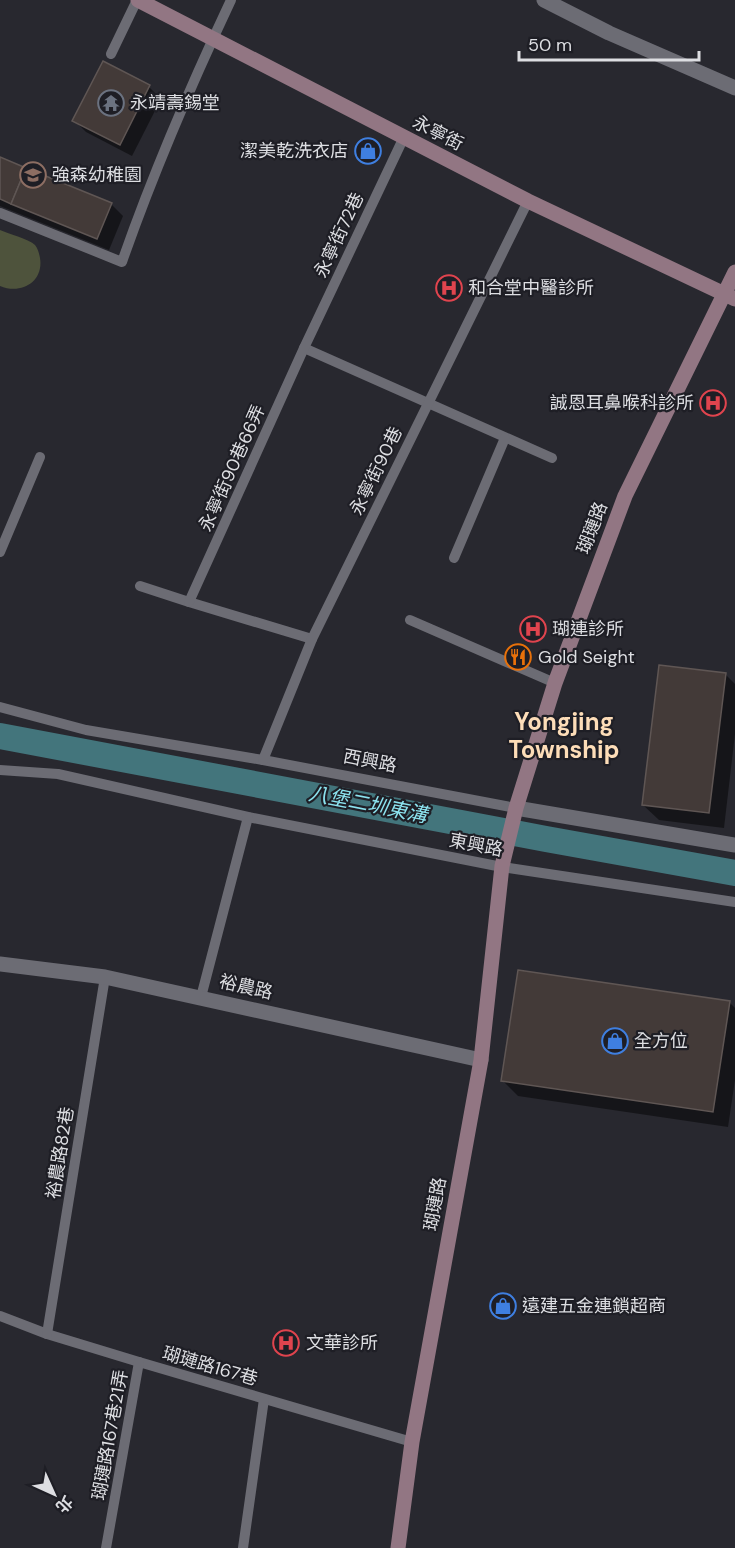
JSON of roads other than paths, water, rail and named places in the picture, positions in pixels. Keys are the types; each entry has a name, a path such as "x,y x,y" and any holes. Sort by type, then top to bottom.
{"street":[{"name":"永寧街","path":"138,0 528,201 730,296"},
{"path":"544,0 609,33 735,88"},
{"name":"瑚璉路","path":"402,1547 412,1442 482,1060 502,867 515,809 555,683 625,496 730,296 735,273"},
{"name":"西興路","path":"515,809 735,845"},
{"name":"裕農路","path":"0,963 105,977 482,1060"}],"lane":[{"path":"111,54 138,0"},
{"path":"0,213 122,261 140,210 231,0"},
{"name":"永寧街72巷","path":"304,348 404,137"},
{"name":"永寧街90巷","path":"263,760 312,639 528,201"},
{"path":"304,348 552,458"},
{"name":"永寧街90巷66弄","path":"189,602 304,348"},
{"path":"454,558 505,438"},
{"path":"1,546 40,457"},
{"path":"140,586 312,639"},
{"path":"410,620 555,683"},
{"name":"西興路","path":"0,707 86,730 263,760 515,809"},
{"name":"東興路","path":"0,770 58,774 248,817 502,867 735,902"},
{"path":"201,997 248,817"},
{"name":"裕農路82巷","path":"47,1334 105,977"},
{"name":"瑚璉路167巷","path":"0,1316 47,1334 412,1442"},
{"name":"瑚璉路167巷21弄","path":"106,1548 139,1362"},
{"path":"243,1548 264,1399"}],"waterway":[{"name":"八堡二圳東溝","path":"0,736 735,873"}],"place":[{"name":"永靖壽錫堂","path":"111,103"},
{"name":"潔美乾洗衣店","path":"368,151"},
{"name":"強森幼稚園","path":"33,175"},
{"name":"和合堂中醫診所","path":"449,288"},
{"name":"誠恩耳鼻喉科診所","path":"713,403"},
{"name":"瑚連診所","path":"533,629"},
{"name":"Gold Seight","path":"518,657"},
{"name":"全方位","path":"615,1041"},
{"name":"遠建五金連鎖超商","path":"503,1306"},
{"name":"文華診所","path":"286,1343"}],"district":[{"name":"Yongjing Township","path":"564,735"}]}
